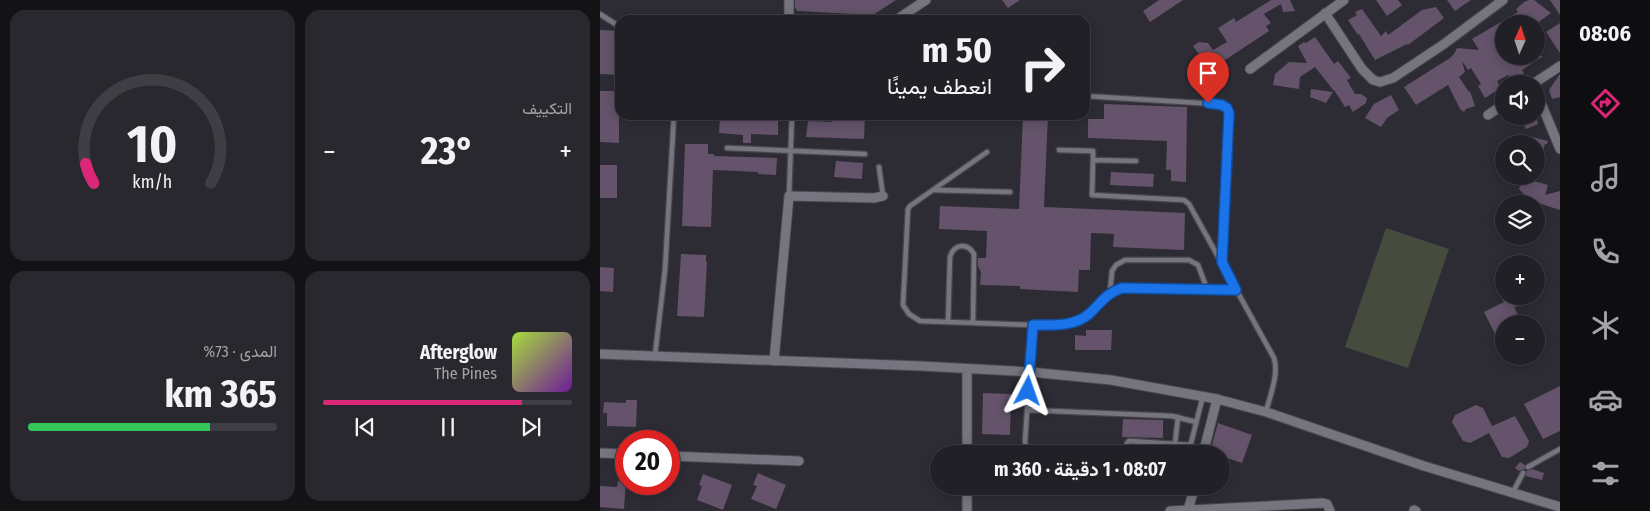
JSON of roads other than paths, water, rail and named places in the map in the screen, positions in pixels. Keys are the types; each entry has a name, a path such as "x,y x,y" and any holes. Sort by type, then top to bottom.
{"street":[{"path":"789,0 789,15"},
{"path":"904,15 926,0"},
{"path":"1250,69 1344,0"},
{"path":"1325,13 1362,69 1372,80 1380,82 1393,78 1444,44 1503,0"},
{"path":"1545,76 1560,66"},
{"path":"1488,115 1495,110"},
{"path":"1545,113 1560,149"},
{"path":"774,361 789,196 874,198 883,196"},
{"path":"600,354 921,366 1030,372 1111,380 1203,396 1266,412 1424,466 1513,492 1555,508"},
{"path":"967,369 967,445"},
{"path":"1205,445 1217,399"},
{"path":"600,453 615,454"},
{"path":"680,456 799,461"},
{"path":"967,495 967,511"},
{"path":"1188,510 1192,495"},
{"path":"1170,511 1323,503 1327,504 1330,511"}],"lane":[{"path":"600,14 615,24"},
{"path":"1090,96 1216,104 1227,108 1229,118 1222,262"},
{"path":"654,357 664,270 674,120"},
{"path":"789,196 792,120"},
{"path":"727,148 864,154"},
{"path":"1058,150 1093,151 1092,195 1184,200 1188,204 1274,358 1276,367 1266,412"},
{"path":"987,152 908,209 903,305 914,318 929,322 1033,325 1074,323 1088,315 1110,292 1122,288 1236,290"},
{"path":"1093,160 1136,161"},
{"path":"879,167 883,196"},
{"path":"933,190 1010,192"},
{"path":"948,322 950,256 952,250 959,246 971,248 974,254 973,322"},
{"path":"1110,292 1112,271 1116,265 1126,260 1189,260 1198,265 1207,289"},
{"path":"1025,445 1033,325"},
{"path":"1127,445 1129,441 1191,444 1203,396"},
{"path":"1027,410 1178,417 1196,422"},
{"path":"1174,444 1178,417"},
{"path":"1528,467 1560,449"},
{"path":"1513,492 1523,473"}]}
